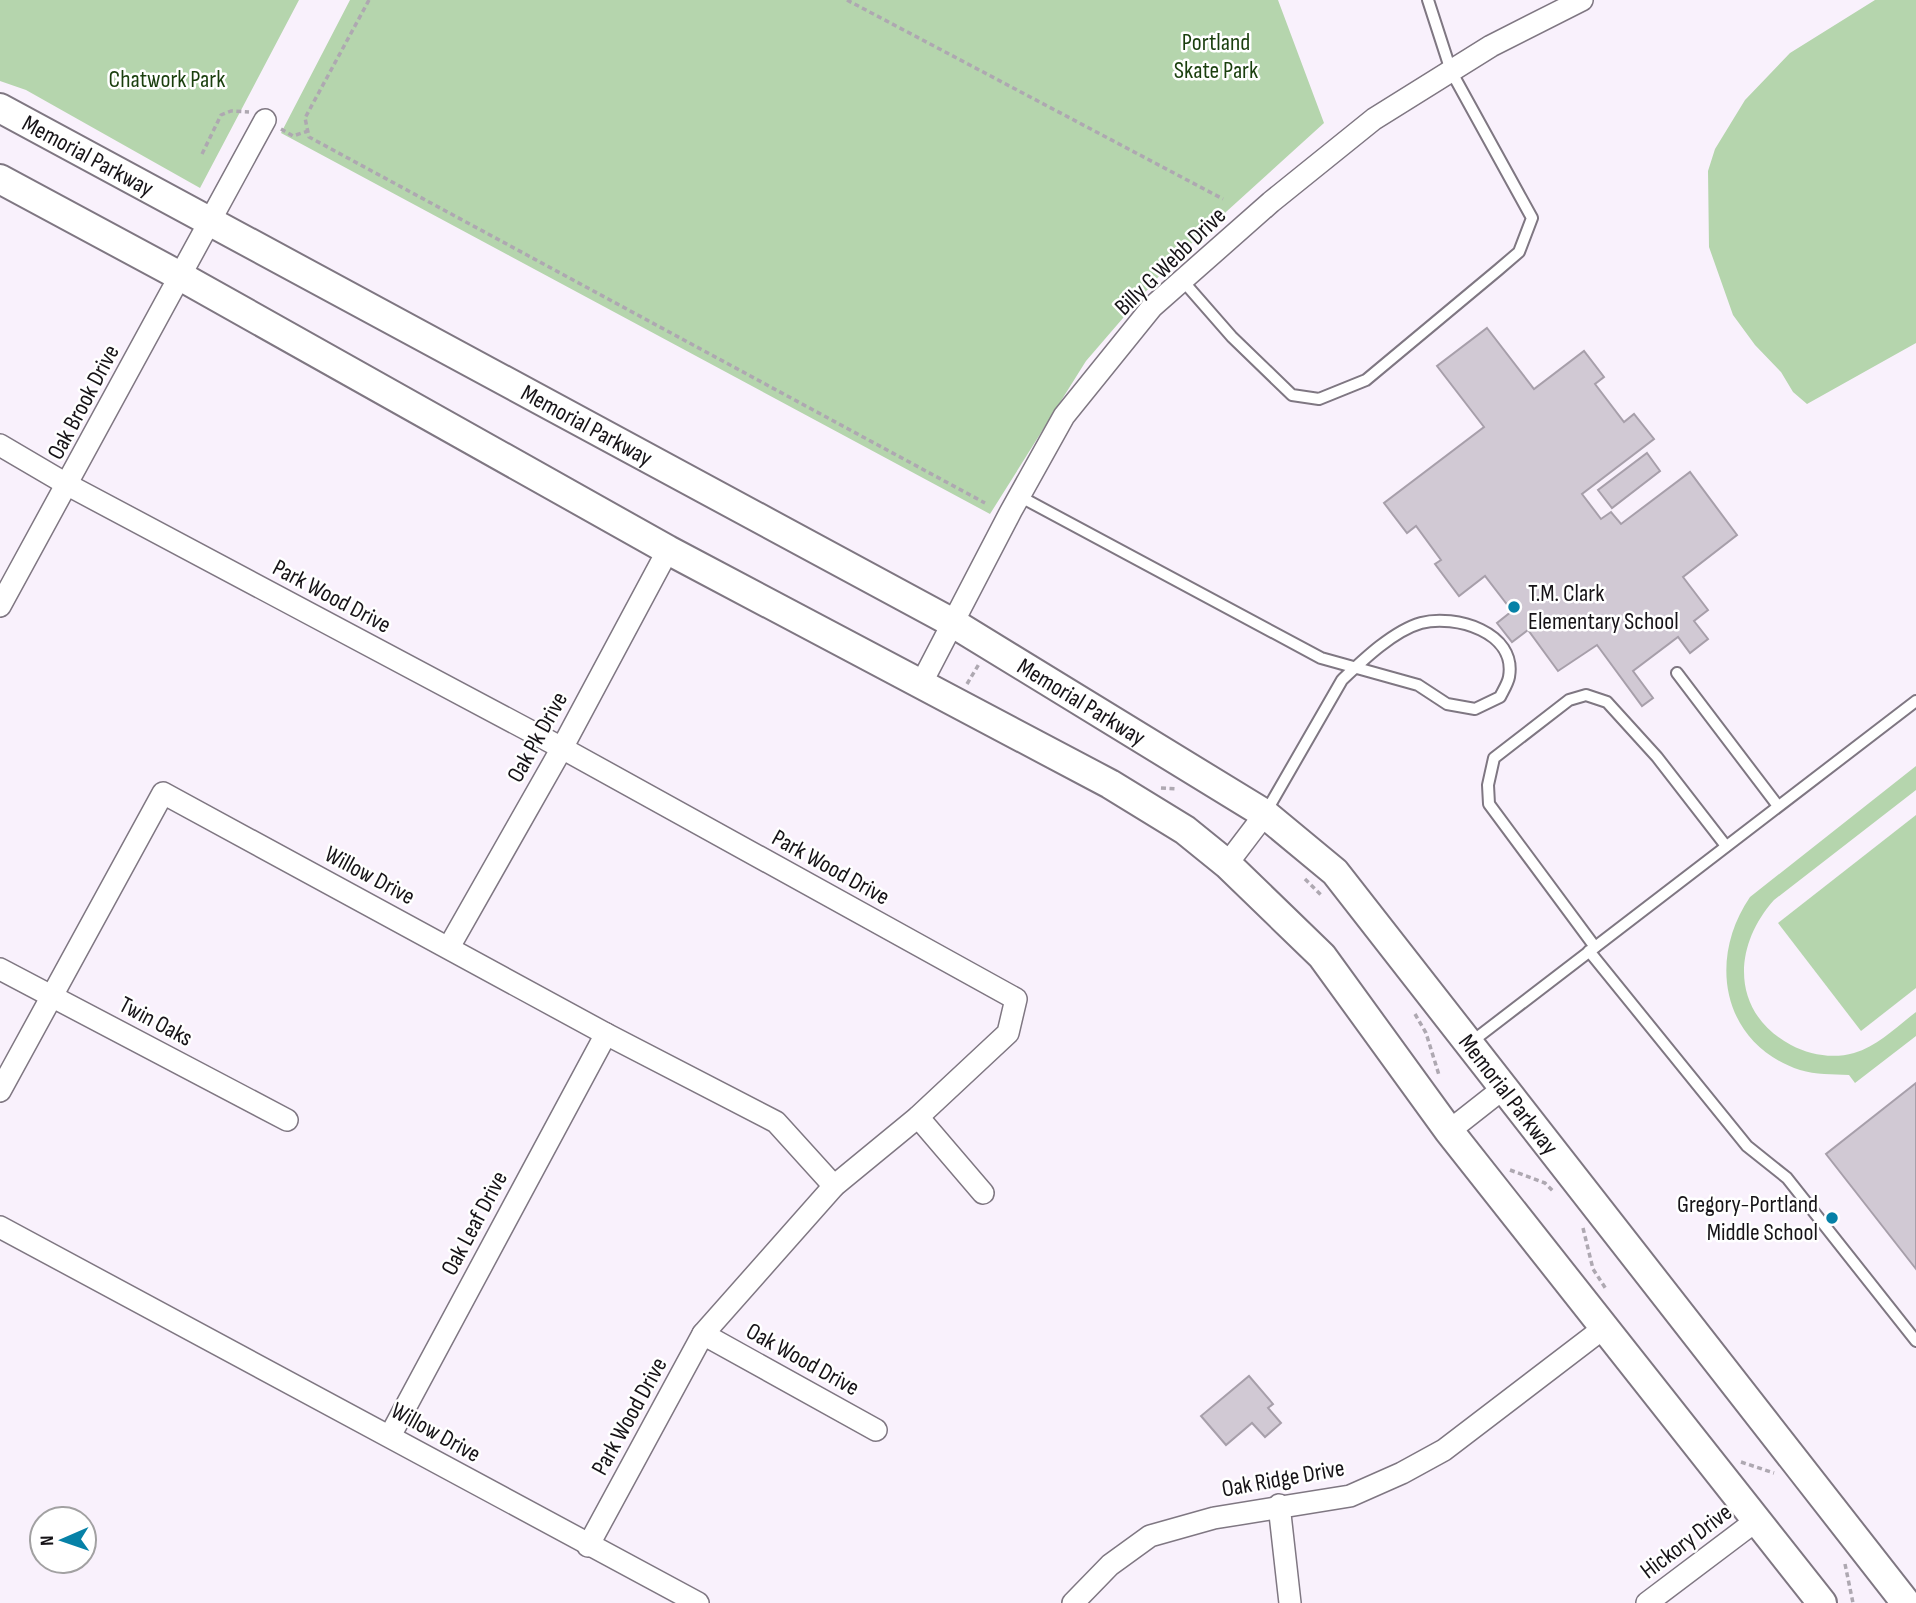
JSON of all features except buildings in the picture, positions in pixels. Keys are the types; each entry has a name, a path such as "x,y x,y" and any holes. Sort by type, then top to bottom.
{"street":[{"name":"Billy G Webb Drive","path":"922,682 1064,416 1152,307 1271,202 1374,119 1491,46 1582,0"},
{"name":"Memorial Parkway","path":"0,108 953,623 1265,814 1335,872 1906,1603"},
{"name":"Oak Brook Drive","path":"0,606 265,120"},
{"path":"0,179 180,276 668,550 922,682 1110,784 1185,830 1227,864 1322,956 1449,1131 1822,1603"},
{"name":"Park Wood Drive","path":"0,445 68,485 562,748 1016,999 1008,1033 918,1117 834,1186 704,1335 588,1546"},
{"name":"Oak Pk Drive","path":"449,947 562,748 668,550"},
{"name":"Willow Drive","path":"0,1091 163,793 606,1034 776,1122 834,1186"},
{"path":"1227,864 1265,814"},
{"name":"Twin Oaks","path":"0,969 287,1120"},
{"name":"Oak Leaf Drive","path":"390,1436 606,1034"},
{"path":"1449,1131 1505,1087"},
{"path":"918,1117 984,1193"},
{"name":"Willow Drive","path":"0,1227 698,1603"},
{"name":"Oak Ridge Drive","path":"1073,1603 1110,1565 1150,1536 1214,1518 1279,1505 1350,1496 1402,1473 1444,1450 1605,1326"},
{"name":"Oak Wood Drive","path":"704,1335 876,1430"},
{"path":"1279,1505 1290,1603"},
{"name":"Hickory Drive","path":"1647,1603 1757,1520"}],"lane":[{"path":"1183,281 1232,337 1292,395 1319,399 1366,380 1519,252 1532,218 1451,71 1429,0"},
{"path":"1019,496 1321,658 1354,668 1418,685 1447,704 1475,709 1500,697 1510,676 1507,652 1489,633 1461,623 1422,623 1371,652 1354,668 1342,680 1265,814"},
{"path":"1677,673 1778,806"},
{"path":"1726,846 1657,758 1607,702 1586,695 1569,699 1494,758 1488,785 1489,804 1592,949 1747,1146 1787,1178 1916,1341"},
{"path":"1470,1043 1916,701"}],"path":[{"path":"369,0 305,118 309,137 985,503"},
{"path":"846,0 1223,199"}],"green space":[{"name":"Chatwork Park","path":"0,0 299,0 200,188 26,90 0,81"},
{"name":"Portland Skate Park","path":"350,0 1278,0 1324,123 1173,260 1086,361 990,514 281,133"},
{"path":"1875,0 1916,0 1916,343 1807,404 1793,392 1781,372 1755,345 1733,315 1709,247 1708,171 1715,149 1745,100 1790,53"},
{"path":"1916,766 1916,790 1774,900 1760,918 1750,938 1744,978 1748,997 1757,1015 1771,1032 1806,1051 1830,1056 1863,1050 1916,1012 1916,1036 1855,1083 1849,1075 1818,1074 1800,1070 1774,1058 1753,1041 1739,1020 1730,997 1726,973 1729,947 1737,921 1750,897"},
{"path":"1916,815 1916,988 1861,1031 1778,923"}],"place":[{"name":"T.M. Clark Elementary School","path":"1514,607"},
{"name":"Gregory-Portland Middle School","path":"1832,1218"}]}
